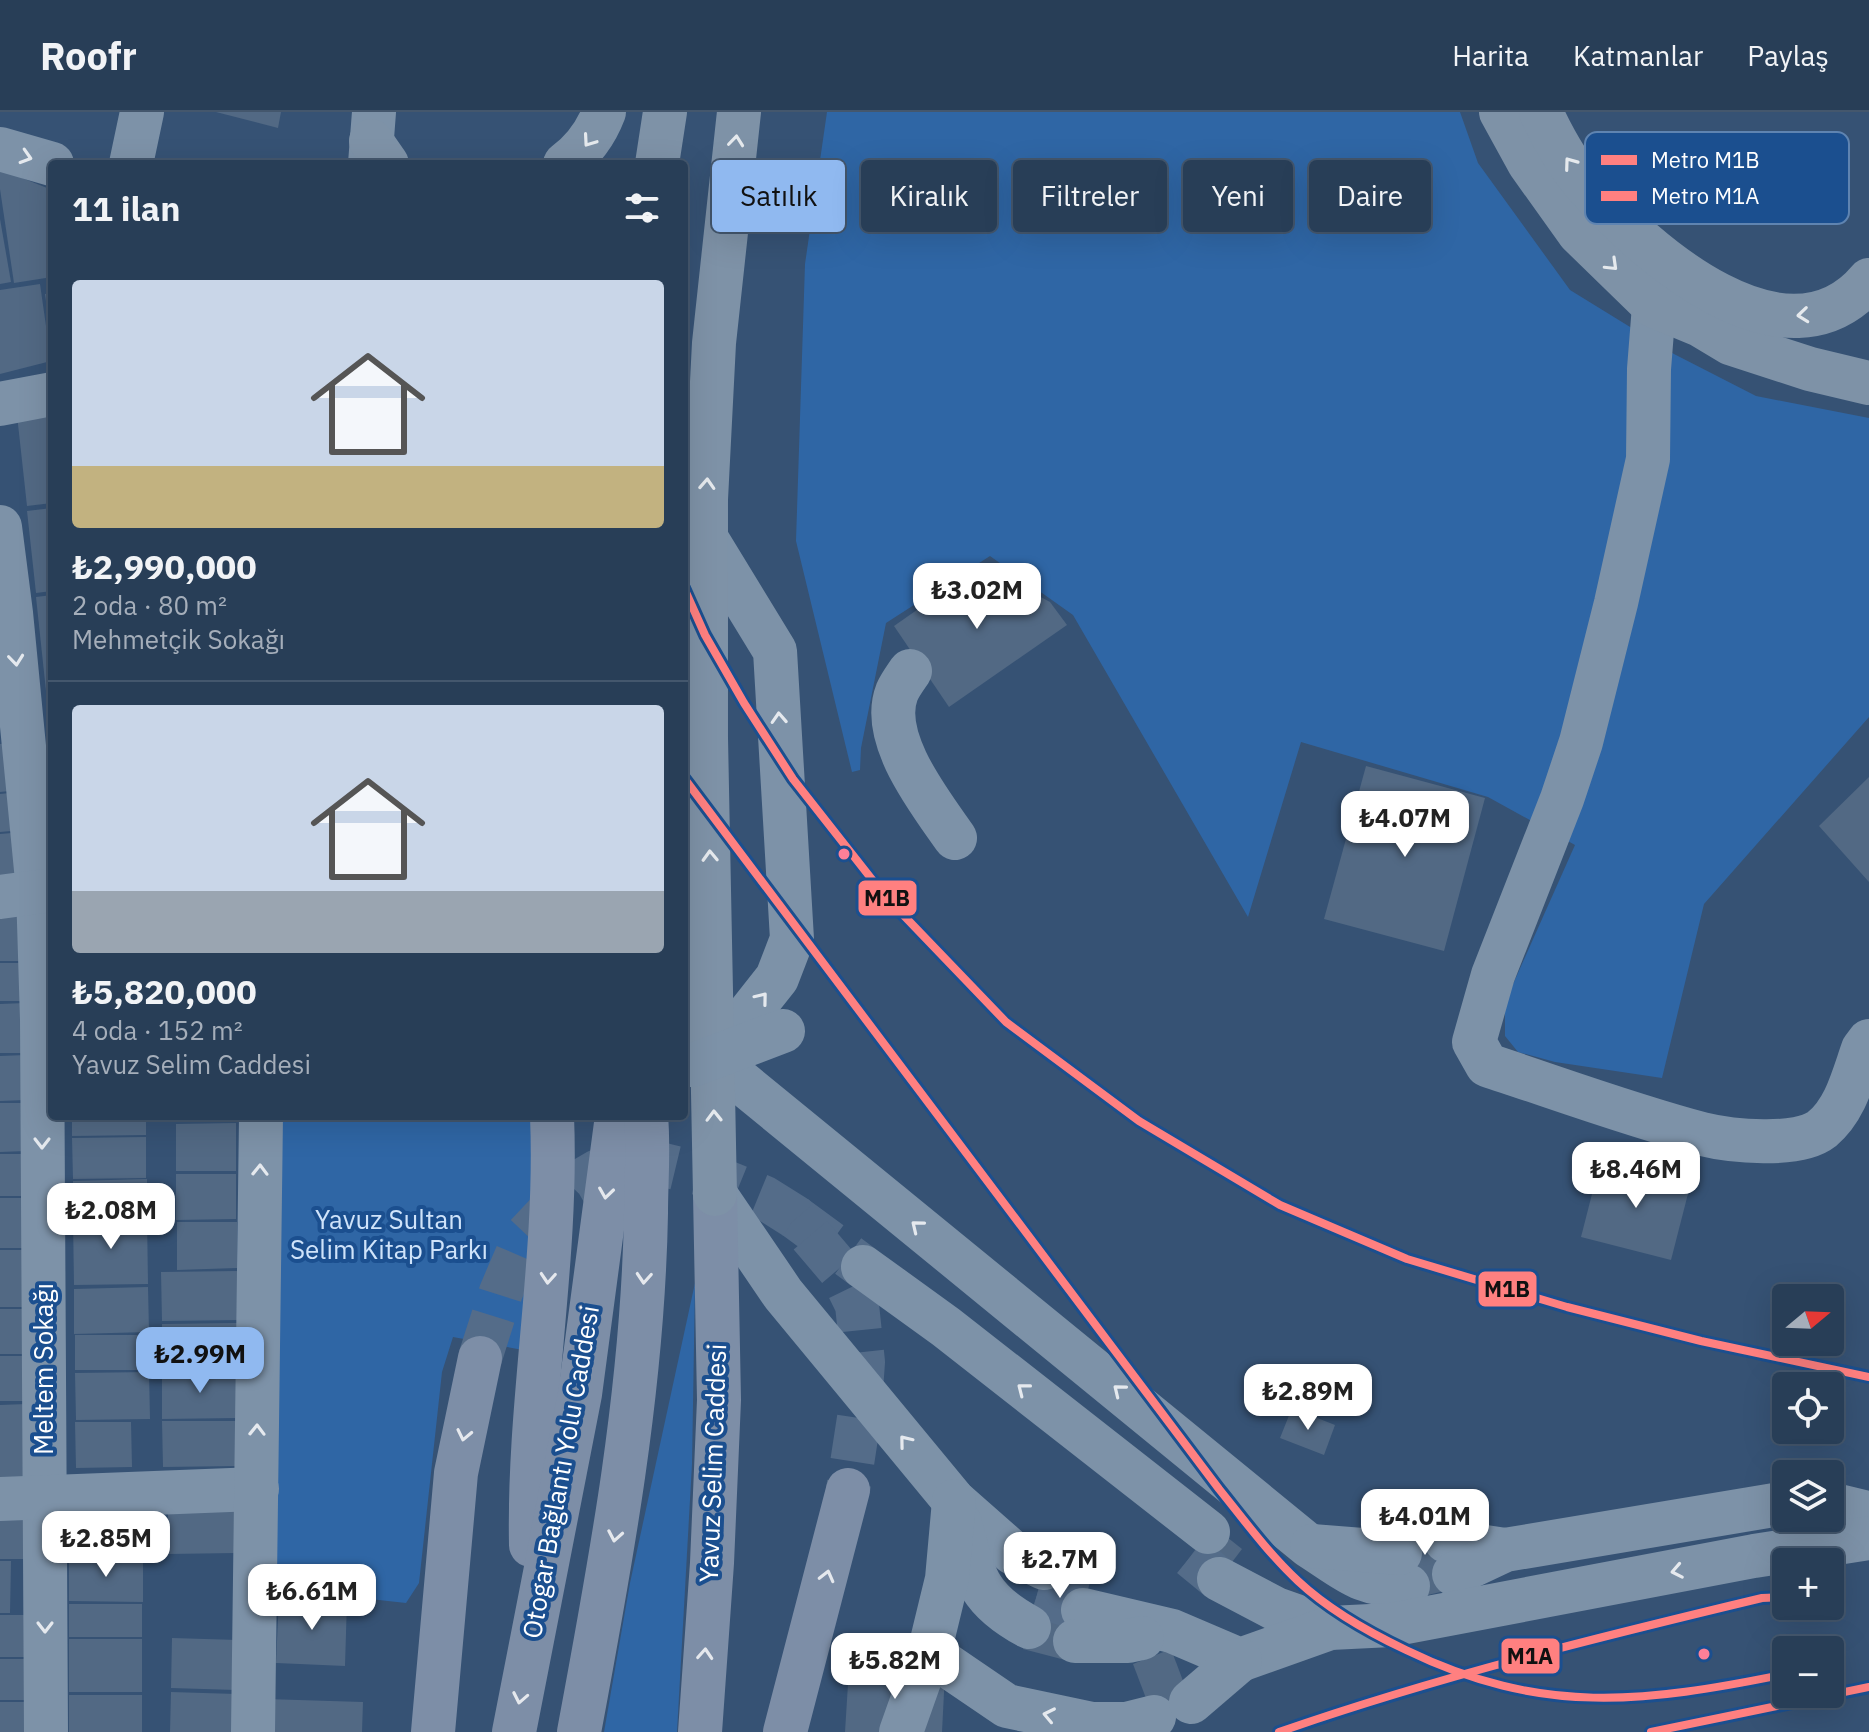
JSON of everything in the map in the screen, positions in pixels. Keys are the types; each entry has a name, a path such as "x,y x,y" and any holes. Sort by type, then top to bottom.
{"highway":[{"path":"570,160 580,153 598,128 604,112"},
{"path":"658,160 665,112"},
{"path":"715,1194 698,1062 706,738 706,538 714,343 739,112"},
{"path":"1501,112 1529,163 1579,233 1654,306 1700,325 1730,343 1810,369 1869,383"},
{"path":"1541,112 1562,153 1585,184"},
{"path":"1624,224 1666,261 1703,286 1737,303 1767,313 1809,316 1842,304 1858,293 1869,280"},
{"path":"1654,306 1666,261"}],"main road":[{"path":"533,1633 530,1496 551,1237 552,1120"},
{"name":"Otogar Bağlantı Yolu Caddesi","path":"514,1732 580,1394 616,1120"},
{"path":"579,1732 618,1520 639,1348 645,1266 646,1120"},
{"name":"Yavuz Selim Caddesi","path":"700,1732 719,1400 715,1194"},
{"path":"433,1732 456,1473 480,1358"},
{"path":"785,1732 848,1490"}],"street":[{"path":"132,160 142,112"},
{"path":"0,149 48,163"},
{"path":"1654,306 1649,369 1648,459 1616,603 1576,757 1493,975 1474,1042 1487,1065 1704,1135 1749,1140 1792,1140 1820,1130 1843,1105 1863,1049 1869,1041"},
{"path":"0,404 48,395"},
{"name":"Meltem Sokağı","path":"0,527 11,613 42,1036 46,1732"},
{"path":"706,538 775,651 792,939 777,978 693,1065 783,1031"},
{"path":"910,671 896,693 894,732 914,779 955,838"},
{"path":"698,1062 1309,1546 1364,1582 1381,1586 1404,1569"},
{"path":"253,1732 261,1120"},
{"path":"715,1194 783,1294 954,1501 1013,1553 1037,1597 1005,1614 987,1599 974,1573 954,1501"},
{"path":"863,1267 946,1327 1128,1472 1214,1556 1276,1609 1330,1628"},
{"path":"1128,1472 1309,1546"},
{"path":"0,1499 257,1489"},
{"path":"901,1732 929,1653 947,1579 954,1501"},
{"path":"1450,1558 1772,1505"},
{"path":"1844,1507 1869,1516"},
{"path":"929,1653 1007,1706 1092,1724 1126,1724 1172,1710 1240,1660 1330,1628 1391,1625 1754,1556 1869,1538"},
{"path":"1172,1631 1128,1641 1083,1611 1132,1598 1172,1631 1240,1660"}],"green space":[{"path":"827,112 1460,112 1478,163 1570,290 1674,354 1756,396 1869,418 1869,717 1704,904 1662,1078 1555,1062 1518,1052 1505,1036 1505,1002 1575,845 1488,797 1301,742 1248,917 1073,615 990,556 886,623 861,748 860,770 852,772 796,541 805,264 810,232 845,232 845,160 820,160"},
{"name":"Yavuz Sultan Selim Kitap Parkı","path":"270,1120 534,1120 534,1208 523,1350 453,1337 442,1372 419,1583 406,1603 270,1588"},
{"path":"695,1283 692,1464 677,1732 604,1732 630,1583"}],"building":[{"path":"216,112 281,112 278,128"},
{"path":"0,169 48,188 48,278 14,283 0,189"},
{"path":"0,219 11,282 0,284"},
{"path":"40,284 48,362 0,374 0,290"},
{"path":"48,411 48,503 27,506 17,415"},
{"path":"48,508 48,592 36,593 27,511"},
{"path":"981,565 1050,602 1067,625 949,707 894,626"},
{"path":"48,596 46,691 36,597"},
{"path":"14,742 19,790 0,792 0,744"},
{"path":"1366,766 1485,798 1444,951 1324,919"},
{"path":"1869,777 1869,882 1819,826"},
{"path":"19,792 23,830 0,832 0,794"},
{"path":"23,832 28,878 0,881 0,834"},
{"path":"0,911 26,911 25,961 0,961"},
{"path":"0,963 26,963 26,1001 0,1001"},
{"path":"25,1003 26,1053 0,1053 0,1004"},
{"path":"26,1055 26,1100 0,1101 0,1056"},
{"path":"0,1103 26,1103 26,1151 0,1152"},
{"path":"72,1120 146,1120 146,1135 72,1136"},
{"path":"166,1120 236,1120 236,1121"},
{"path":"236,1123 236,1171 176,1171 176,1124"},
{"path":"146,1137 146,1178 73,1179 72,1138"},
{"path":"0,1154 26,1154 26,1196 0,1196"},
{"path":"1601,1159 1691,1182 1671,1260 1581,1237"},
{"path":"176,1174 236,1174 236,1219 176,1220"},
{"path":"147,1179 147,1214 73,1215 73,1181"},
{"path":"0,1198 26,1198 26,1248 0,1248"},
{"path":"147,1216 148,1284 74,1285 73,1218"},
{"path":"177,1222 237,1222 237,1268 177,1270"},
{"path":"0,1250 27,1250 27,1307 0,1307"},
{"path":"237,1271 238,1320 162,1321 161,1272"},
{"path":"148,1287 149,1332 74,1334 74,1289"},
{"path":"0,1309 27,1309 27,1354 0,1354"},
{"path":"237,1323 238,1369 162,1369 162,1324"},
{"path":"75,1335 149,1335 149,1370 75,1370"},
{"path":"0,1356 27,1356 27,1401 0,1401"},
{"path":"237,1371 238,1418 162,1419 162,1372"},
{"path":"149,1372 150,1419 76,1420 75,1373"},
{"path":"27,1404 28,1478 0,1478 0,1405"},
{"path":"1292,1408 1335,1425 1324,1455 1280,1438"},
{"path":"162,1421 238,1421 239,1466 163,1467"},
{"path":"75,1422 131,1422 132,1467 76,1468"},
{"path":"70,1509 164,1509 164,1554 70,1553"},
{"path":"168,1509 236,1509 236,1553 168,1554"},
{"path":"1439,1514 1457,1588 1411,1599 1393,1526"},
{"path":"0,1519 34,1520 34,1559 0,1559"},
{"path":"1213,1526 1242,1549 1207,1595 1178,1573"},
{"path":"1051,1540 1098,1552 1069,1661 1023,1649"},
{"path":"69,1556 143,1556 143,1602 69,1601"},
{"path":"0,1561 11,1561 10,1613 0,1613"},
{"path":"279,1598 347,1600 345,1666 276,1663"},
{"path":"69,1604 142,1604 142,1637 69,1637"},
{"path":"0,1615 34,1615 33,1657 0,1657"},
{"path":"172,1638 238,1640 236,1690 171,1688"},
{"path":"69,1639 142,1639 142,1692 69,1692"},
{"path":"1171,1649 1191,1702 1155,1722 1133,1664"},
{"path":"0,1659 34,1659 34,1700 0,1700"},
{"path":"849,1668 945,1673 942,1732 845,1732"},
{"path":"171,1692 236,1694 236,1732 170,1732"},
{"path":"69,1695 142,1695 142,1732 69,1732"},
{"path":"266,1699 363,1702 362,1732 265,1732"},
{"path":"0,1702 34,1702 34,1732 0,1732"}],"tunnel":[{"path":"480,1358 501,1292 524,1238 574,1185 598,1171 647,1161 714,1177 763,1197 795,1217 840,1270 857,1305 863,1362 859,1418 848,1490"},
{"path":"795,1217 863,1267"},
{"path":"1191,1556 1219,1579"},
{"path":"1037,1595 1083,1610"}],"metro line":[{"name":"M1B","path":"688,597 705,635 744,703 793,779 885,896 1006,1022 1139,1121 1280,1205 1407,1259 1567,1307 1701,1341 1869,1377"},
{"name":"M1B","path":"688,783 1219,1489 1277,1560 1310,1592 1377,1636 1456,1671 1503,1686 1593,1698 1639,1697 1772,1677"},
{"name":"M1A","path":"1279,1732 1398,1693 1519,1659 1772,1598"},
{"name":"M1A","path":"1651,1732 1869,1687"}]}
